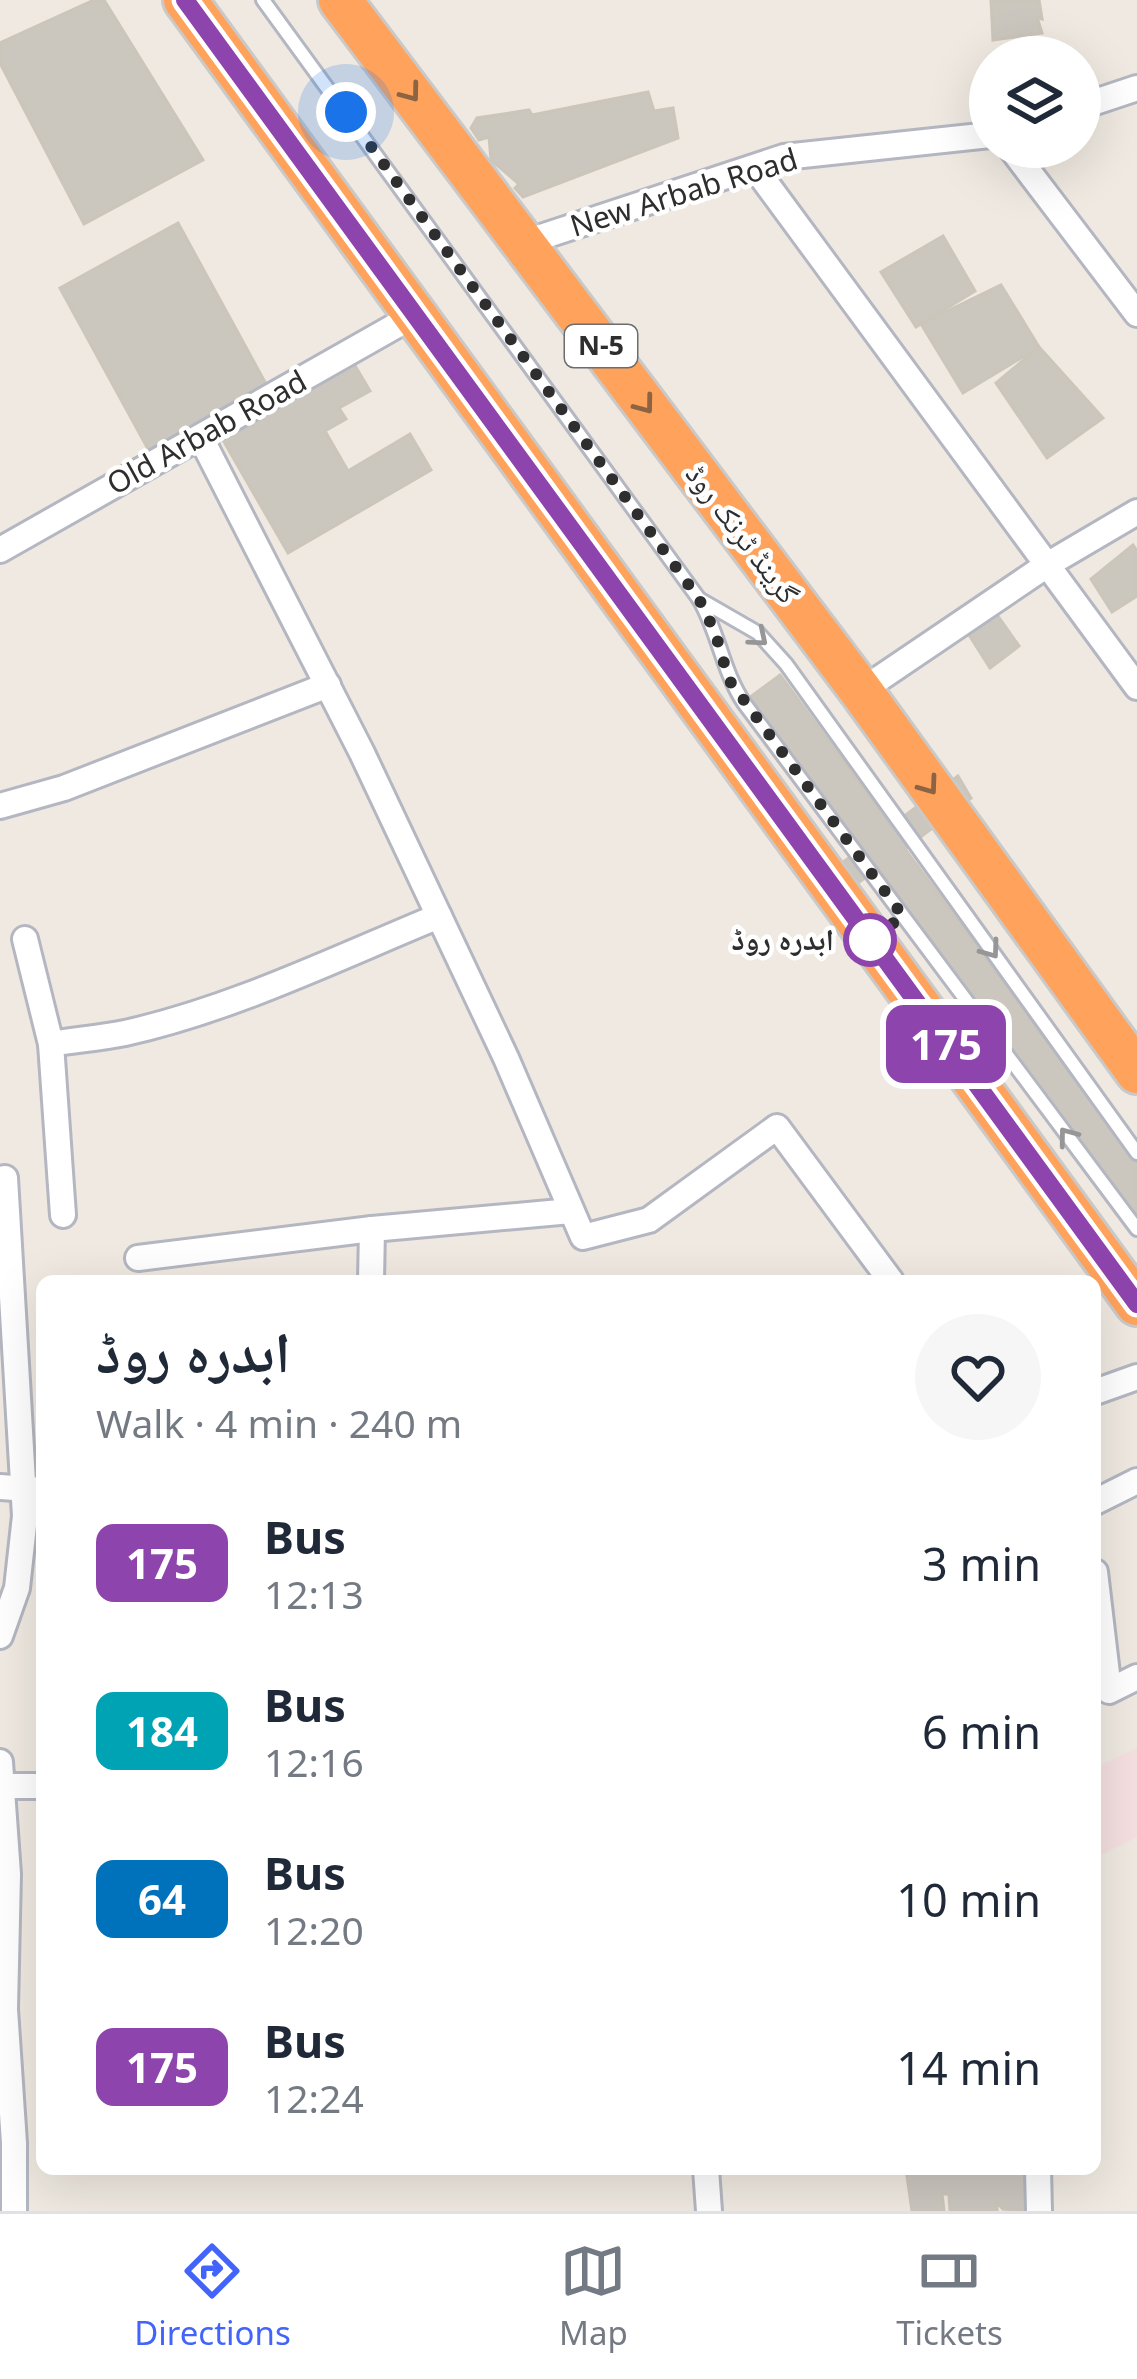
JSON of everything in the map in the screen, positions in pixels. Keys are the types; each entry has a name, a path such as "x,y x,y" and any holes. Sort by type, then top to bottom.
{"highway":[{"path":"185,0 1137,1304"},
{"name":"گرینڈ ٹرنک روڈ","path":"340,0 861,691 1137,1072"}],"street":[{"path":"1101,100 1137,88"},
{"name":"New Arbab Road","path":"523,243 784,157 969,137"},
{"path":"754,167 1137,687"},
{"path":"1026,168 1137,314"},
{"name":"Old Arbab Road","path":"0,550 413,316"},
{"path":"201,438 439,916 584,1238 650,1220 777,1127 887,1275"},
{"path":"861,691 1048,565 1137,512"},
{"path":"0,806 64,788 328,685"},
{"path":"51,1044 124,1033 179,1018 439,916"},
{"path":"25,939 51,1044 63,1215"},
{"path":"0,1179 5,1178 25,1516 17,1588 0,1636"},
{"path":"138,1258 571,1211"},
{"path":"371,1275 372,1229"},
{"path":"1101,1390 1137,1376"},
{"path":"1101,1499 1137,1481"},
{"path":"1101,1623 1109,1691 1137,1677"},
{"path":"14,2211 4,2009 8,1874 1,1774 36,1784"},
{"path":"706,2175 709,2211"},
{"path":"1038,2175 1039,2211"}],"lane":[{"path":"263,0 699,599 729,680 743,703 1137,1229"},
{"path":"699,599 758,633 786,664 1137,1153"}],"shaded area":[{"path":"1137,1748 1137,1837 1101,1855 1101,1765"}],"building":[{"path":"94,0 104,0 203,160 84,224 0,63 0,43"},
{"path":"991,0 1039,0 1042,33 993,36"},
{"path":"648,92 654,111 673,108 678,138 523,197 515,188 519,184 491,160 489,137 479,140 471,128 477,118 529,110 532,115"},
{"path":"178,223 272,395 154,460 60,288"},
{"path":"943,236 975,291 916,327 881,272"},
{"path":"1001,285 1039,347 963,393 921,324"},
{"path":"1039,347 1103,418 1047,458 996,383"},
{"path":"354,364 370,391 339,408 346,419 325,431 348,471 410,434 431,470 288,553 223,440"},
{"path":"1133,545 1137,596 1112,612 1091,579"},
{"path":"993,609 1019,646 990,668 966,630"},
{"name":"ابدرہ روڈ","path":"780,675 891,826 958,776 971,798 905,849 1137,1164 1137,1223 878,868 823,909 807,889 862,848 749,698"},
{"path":"907,2175 1031,2175 1034,2211 1003,2209 997,2203 997,2211 950,2211 949,2194 942,2194 944,2211 912,2211"}],"bus line":[{"name":"175","path":"185,0 1137,1304"}],"place":[{"name":"ابدرہ روڈ","path":"870,940"}],"route":[{"path":"346,112 699,599 710,618 729,680 743,703 903,916 870,940"}]}
